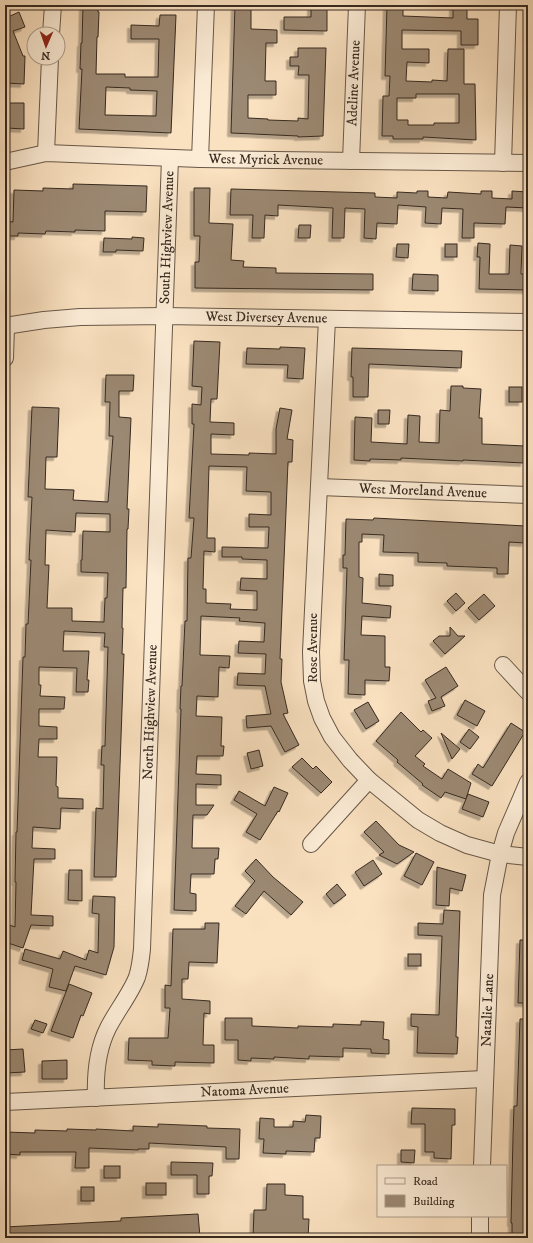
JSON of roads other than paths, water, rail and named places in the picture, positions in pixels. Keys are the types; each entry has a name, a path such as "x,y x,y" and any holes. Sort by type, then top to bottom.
{"street":[{"path":"52,26 53,5"},
{"path":"200,159 206,5"},
{"name":"Adeline Avenue","path":"351,161 357,5"},
{"path":"503,163 508,5"},
{"path":"46,153 50,66"},
{"name":"West Myrick Avenue","path":"5,162 46,153 200,159 528,163"},
{"name":"South Highview Avenue","path":"165,316 170,158"},
{"name":"West Diversey Avenue","path":"6,326 44,320 80,317 165,316 528,322"},
{"name":"North Highview Avenue","path":"96,1098 97,1060 101,1046 107,1029 136,978 140,967 142,949 165,316"},
{"name":"Rose Avenue","path":"327,319 311,652 312,681 316,701 322,718 332,737 350,760 369,780 418,820 434,830 467,845 500,854 528,857"},
{"path":"5,358 6,326"},
{"name":"West Moreland Avenue","path":"319,487 528,495"},
{"path":"503,665 528,692"},
{"path":"311,844 369,780"},
{"name":"Natalie Lane","path":"482,1165 484,1079 492,895 500,854 508,827 528,782"},
{"name":"Natoma Avenue","path":"5,1102 484,1079"},
{"path":"480,1217 480,1238"}]}
